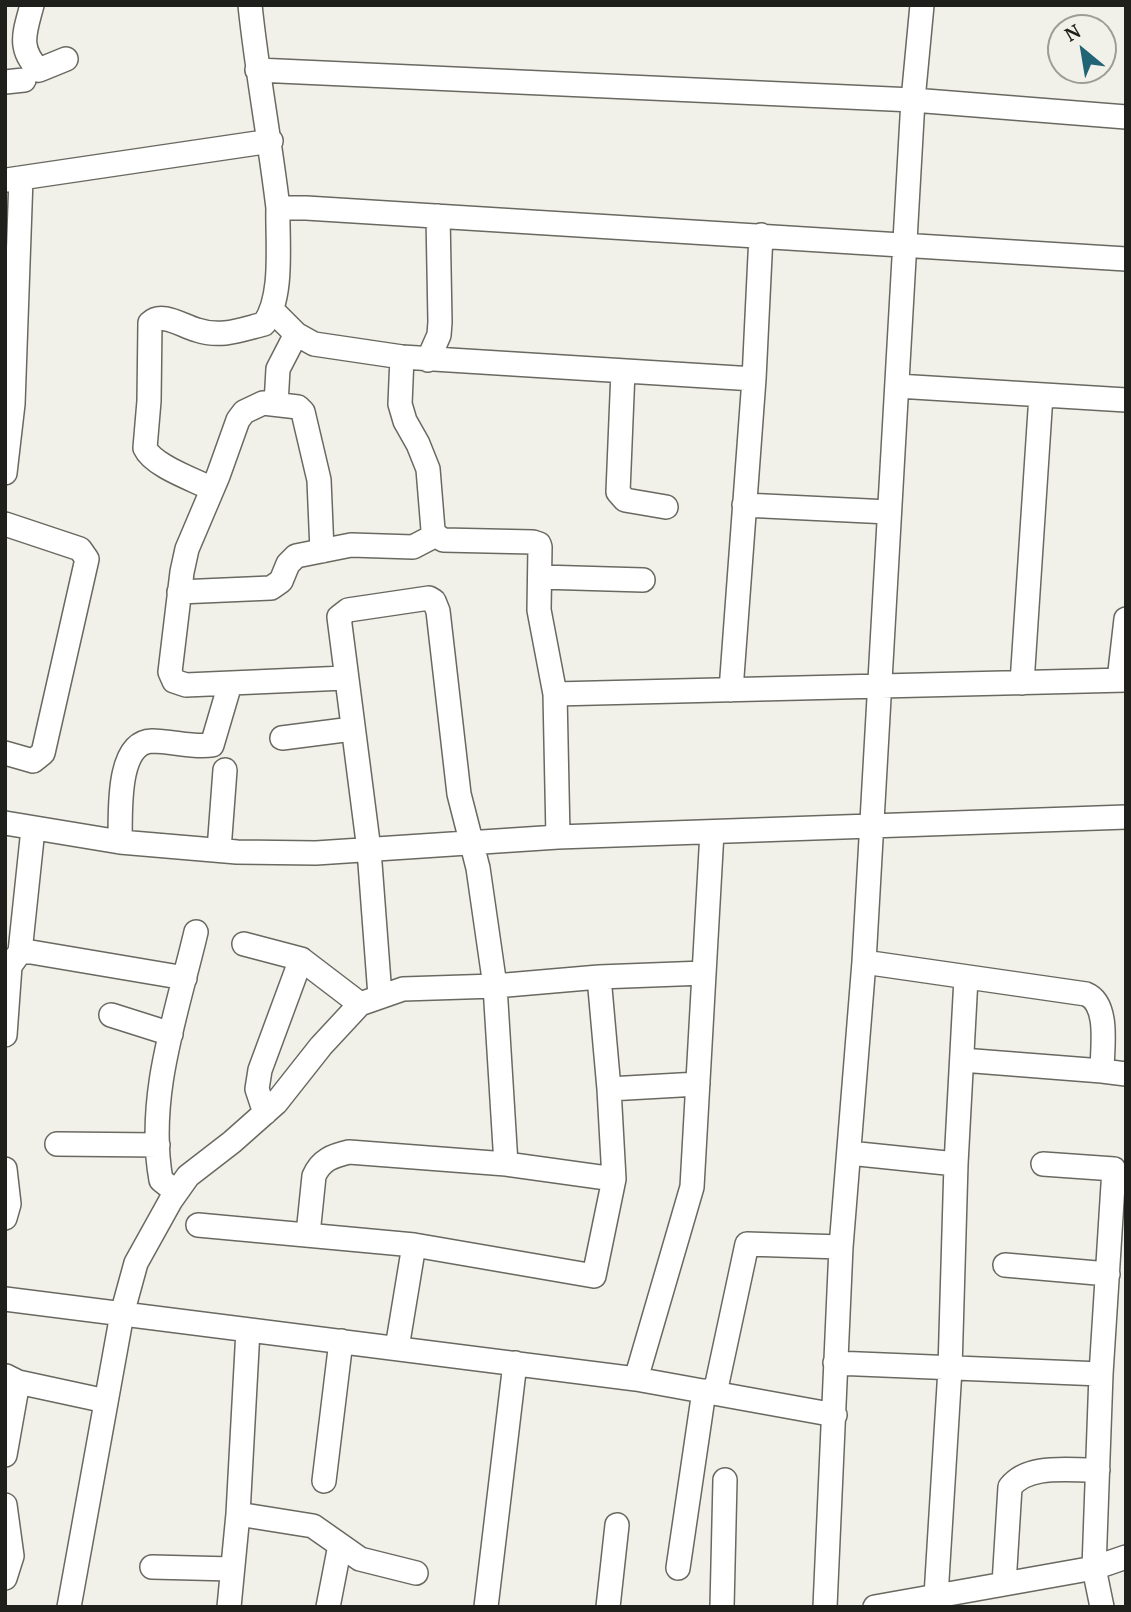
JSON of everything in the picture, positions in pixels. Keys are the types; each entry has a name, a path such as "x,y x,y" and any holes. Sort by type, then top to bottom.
{"street":[{"path":"32,5 23,41 27,59 38,70 66,59"},
{"path":"212,489 156,461 145,448 149,401 149,323 162,317 195,330 223,335 264,324 272,310 277,278 278,208 271,141 257,69 250,5"},
{"path":"825,1607 841,1247 864,962 905,244 922,5"},
{"path":"257,69 914,100 1126,117"},
{"path":"5,473 13,404 13,179 271,141"},
{"path":"278,208 1126,259"},
{"path":"428,360 439,335 440,322 438,216"},
{"path":"731,690 754,379 761,235"},
{"path":"272,310 296,334 314,344 402,357 754,379"},
{"path":"276,404 278,369 296,334"},
{"path":"402,357 400,404 405,421 428,469 433,530 436,535 443,540 536,542 541,553 539,610 555,694 558,837"},
{"path":"623,371 618,492 625,500 666,507"},
{"path":"897,386 1126,400"},
{"path":"1022,683 1041,394"},
{"path":"322,551 319,480 304,416 298,407 263,403 253,406 238,420 187,549 170,663 171,676 180,684 186,685 345,678"},
{"path":"744,505 890,512"},
{"path":"5,524 80,549 86,555 87,563 43,753 33,761 5,753"},
{"path":"179,592 271,588 281,582 292,558 305,553 351,545 413,547 436,535"},
{"path":"541,577 643,580"},
{"path":"370,1000 369,850 338,622 343,611 425,599 434,601 438,611 460,794 478,867 495,986 506,1164"},
{"path":"555,694 1122,680 1126,619"},
{"path":"120,842 121,790 133,752 140,745 152,741 212,745 230,684"},
{"path":"282,738 352,729"},
{"path":"219,850 225,770"},
{"path":"5,823 120,842 219,850 316,853 558,837 1126,817"},
{"path":"5,1035 10,966 20,952 33,829"},
{"path":"636,1379 692,1187 712,832"},
{"path":"176,1192 161,1180 158,1145 161,1080 196,932"},
{"path":"244,944 302,959 370,1000"},
{"path":"20,952 185,978"},
{"path":"265,1113 257,1089 260,1070 302,959"},
{"path":"864,962 1093,997 1101,1011 1102,1071"},
{"path":"69,1607 122,1314 136,1263 176,1192 188,1177 276,1103 321,1046 370,1000 403,989 704,973"},
{"path":"198,1225 414,1245 594,1276 614,1179 599,977"},
{"path":"936,1596 950,1369 956,1164 966,978"},
{"path":"111,1015 171,1034"},
{"path":"962,1060 1126,1074"},
{"path":"609,1089 698,1084"},
{"path":"57,1144 158,1145"},
{"path":"308,1234 314,1176 318,1168 332,1156 349,1152 506,1164 614,1179"},
{"path":"849,1153 956,1164"},
{"path":"1043,1164 1120,1170 1108,1274 1101,1374 1094,1568 1102,1607"},
{"path":"5,1169 9,1204 5,1218"},
{"path":"678,1568 710,1392 747,1244 841,1247"},
{"path":"397,1348 414,1245"},
{"path":"1005,1265 1108,1274"},
{"path":"6,1301 636,1379 835,1415"},
{"path":"229,1607 238,1514 248,1330"},
{"path":"324,1481 341,1341"},
{"path":"486,1607 514,1363"},
{"path":"835,1363 1101,1374"},
{"path":"5,1455 12,1379 106,1401"},
{"path":"1003,1584 1010,1487 1017,1479 1035,1472 1098,1470"},
{"path":"722,1607 725,1480"},
{"path":"5,1506 7,1536 12,1556 5,1578"},
{"path":"238,1514 313,1526 360,1559 416,1573"},
{"path":"608,1607 617,1525"},
{"path":"328,1607 340,1545"},
{"path":"875,1607 1094,1568 1126,1558"},
{"path":"152,1567 232,1569"}]}
